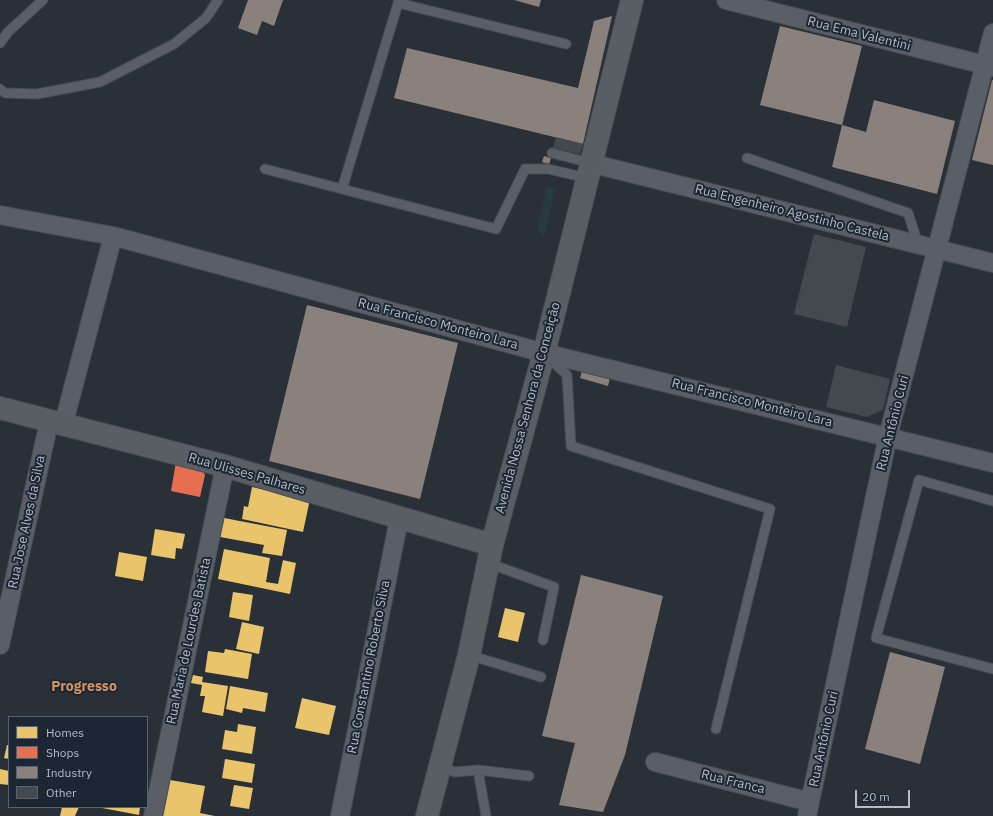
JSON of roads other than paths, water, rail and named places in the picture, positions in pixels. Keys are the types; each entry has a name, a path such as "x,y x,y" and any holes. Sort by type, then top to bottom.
{"street":[{"name":"Avenida Nossa Senhora da Conceição","path":"427,816 469,656 490,554 544,353 588,170 632,0"},
{"name":"Rua Ema Valentini","path":"726,0 988,66"},
{"name":"Rua Antônio Curi","path":"809,809 888,436 937,249 988,66 993,33"},
{"name":"Rua Engenheiro Agostinho Castela","path":"588,170 918,244 993,263"},
{"name":"Rua Francisco Monteiro Lara","path":"0,215 113,236 544,353 888,436 993,463"},
{"name":"Rua Jose Alves da Silva","path":"0,645 56,424 113,236"},
{"name":"Rua Ulisses Palhares","path":"0,408 56,424 224,466 399,518 490,554"},
{"name":"Rua Maria de Lourdes Batista","path":"153,816 224,466"},
{"name":"Rua Constantino Roberto Silva","path":"340,816 399,518"},
{"name":"Rua Franca","path":"656,762 809,809"}],"lane":[{"path":"0,43 8,32 44,0"},
{"path":"0,89 5,93 37,94 100,82 174,44 206,18 218,0"},
{"path":"342,189 398,2 566,44"},
{"path":"552,153 588,170"},
{"path":"747,158 908,213 918,244"},
{"path":"265,169 496,229 525,169 588,170"},
{"path":"544,353 567,375 571,446 770,509 716,729"},
{"path":"993,500 919,480 876,638 993,669"},
{"path":"490,554 554,587 544,640"},
{"path":"469,656 541,677"},
{"path":"440,767 454,772 478,770 529,776"},
{"path":"478,770 486,816"}],"district":[{"name":"Progresso","path":"84,687"}]}
